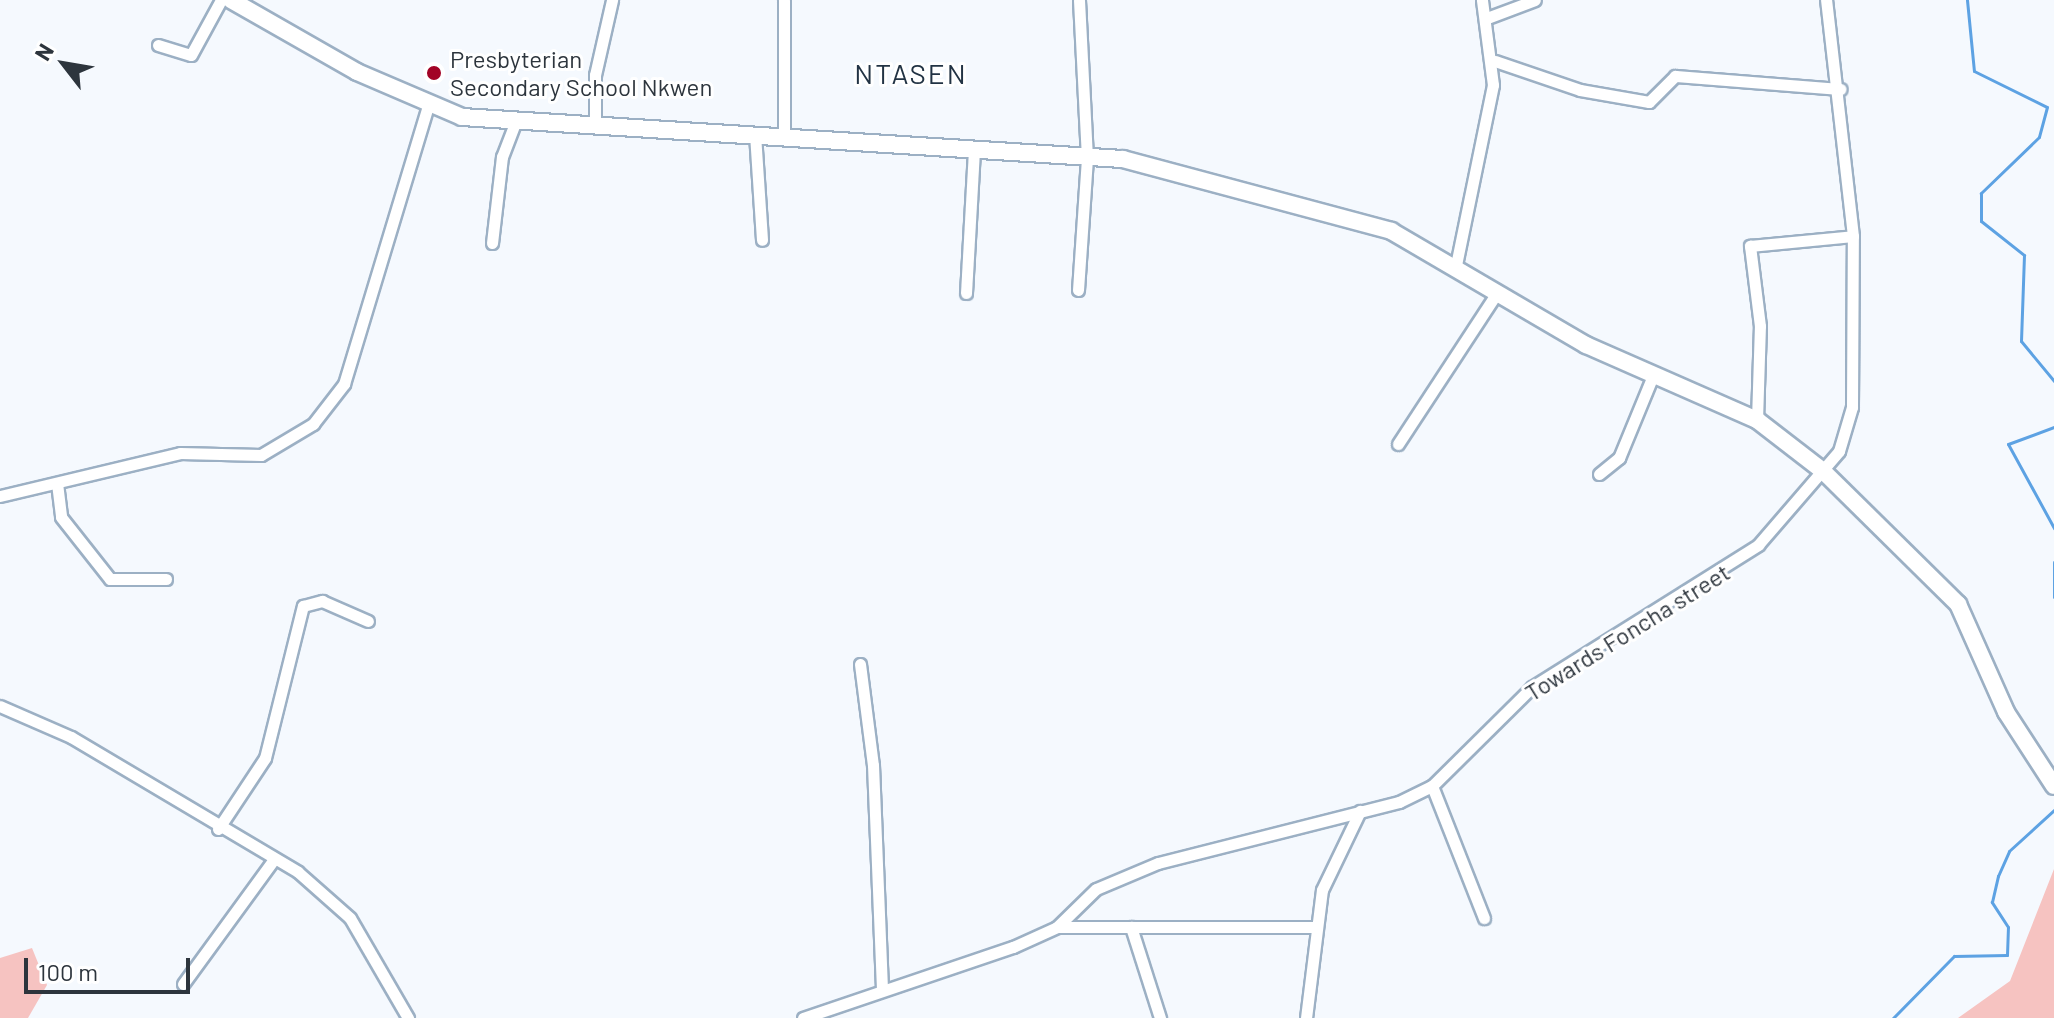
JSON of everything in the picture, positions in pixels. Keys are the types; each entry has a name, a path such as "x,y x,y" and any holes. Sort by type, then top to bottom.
{"street":[{"path":"158,45 191,55 221,0"},
{"path":"231,0 428,106 515,123 595,124 755,134 1150,164 1375,226 1496,294 1654,373 1757,420 1823,471 1958,604 2006,712 2054,786"},
{"path":"595,124 595,75 612,0"},
{"path":"784,0 784,138"},
{"path":"1078,290 1087,158 1079,0"},
{"path":"1455,270 1495,61 1482,0"},
{"path":"1487,18 1535,0"},
{"name":"Towards Foncha street","path":"803,1018 1057,927 1077,904 1115,880 1360,811 1432,786 1532,687 1742,561 1823,471 1846,435 1852,407 1853,236 1840,89 1826,0"},
{"path":"1495,61 1580,90 1649,102 1675,76 1840,89"},
{"path":"0,496 190,451 261,455 313,424 344,384 428,106"},
{"path":"492,243 502,157 515,123"},
{"path":"755,134 762,240"},
{"path":"966,293 974,151"},
{"path":"1757,420 1760,326 1750,246 1853,236"},
{"path":"1398,444 1496,294"},
{"path":"1599,474 1619,458 1654,373"},
{"path":"57,483 61,517 110,579 166,579"},
{"path":"218,829 265,758 303,606 322,601 368,621"},
{"path":"860,664 873,765 882,990"},
{"path":"0,706 71,737 218,829 274,859 350,918 408,1018"},
{"path":"1432,786 1484,918"},
{"path":"1306,1018 1315,927 1328,873 1360,811"},
{"path":"183,984 274,859"},
{"path":"1057,927 1315,927"},
{"path":"1131,927 1160,1018"}],"shaded area":[{"path":"2054,869 2054,1018 1958,1018 2010,981"},
{"path":"32,948 47,985 28,1018 0,1018 0,958"}],"waterway":[{"path":"1967,0 1974,71 2047,107 2039,137 1981,193 1981,221 2024,255 2021,341 2054,381"},
{"path":"2054,427 2008,444 2054,528"},
{"path":"2054,562 2054,597"},
{"path":"1893,1018 1954,956 2007,955 2008,927 1992,902 1998,876 2009,851 2054,810"}],"place":[{"name":"Presbyterian Secondary School Nkwen","path":"434,73"}],"district":[{"name":"NTASEN","path":"911,73"}]}
